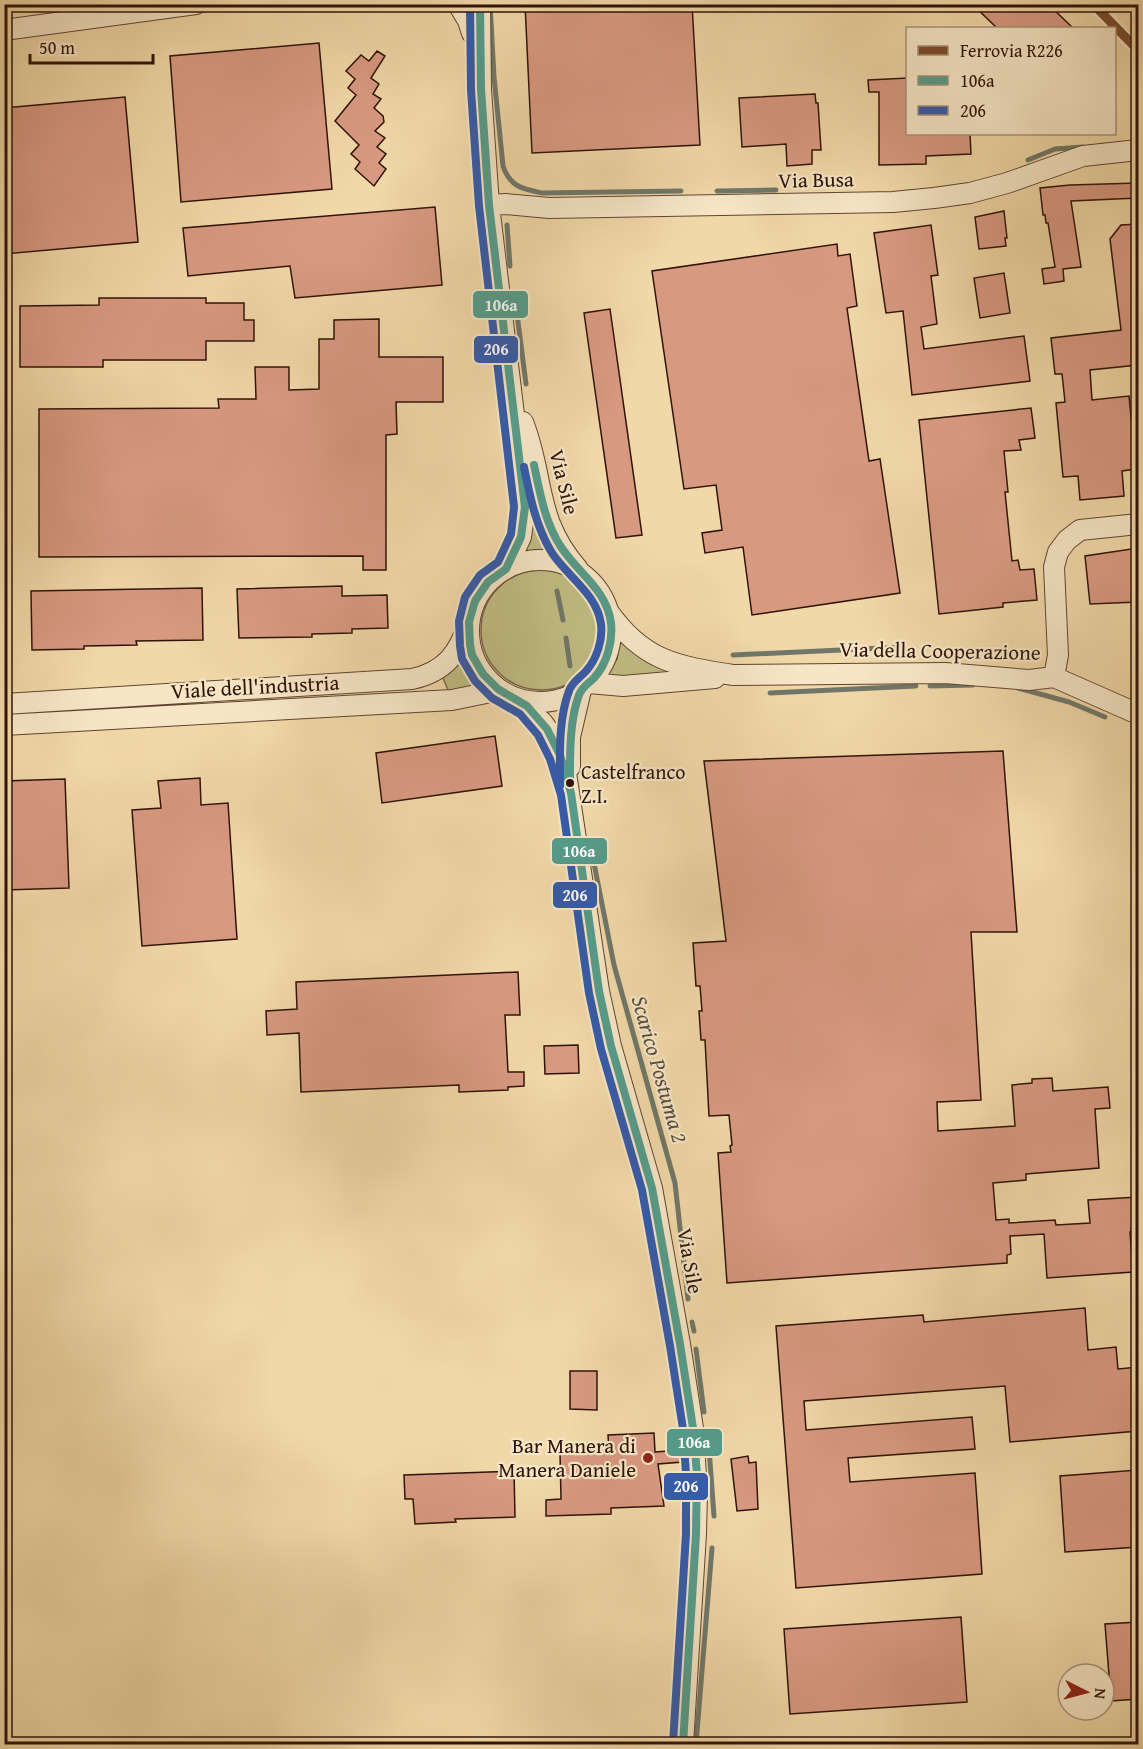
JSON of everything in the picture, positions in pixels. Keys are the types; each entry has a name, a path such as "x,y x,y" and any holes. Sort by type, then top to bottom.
{"street":[{"path":"4,30 196,4"},
{"path":"458,4 472,33"},
{"name":"Via Sile","path":"470,4 475,68 481,89"},
{"name":"Via Sile","path":"480,4 481,89 489,204 525,507 525,519 520,537 506,569"},
{"name":"Via Busa","path":"489,204 560,208 893,202 970,193 1007,183 1083,156 1138,150"},
{"name":"Via Sile","path":"513,396 530,444 548,521 562,549 582,573"},
{"path":"1054,676 1058,655 1054,567 1058,552 1067,540 1080,530 1138,524"},
{"path":"527,561 562,563 582,573 598,590 609,611 611,633 607,655 597,675 585,687 564,699 546,703 513,698 490,682 477,665 470,644 469,622 475,601 488,582 506,569 527,561"},
{"name":"Via della Cooperazione","path":"609,611 628,637 655,656 676,663 733,675"},
{"name":"Viale dell'industria","path":"4,704 412,679 434,673 448,661 462,641 469,622"},
{"name":"Via della Cooperazione","path":"585,687 644,685 733,675 945,673 1029,680 1054,676 1138,714"},
{"name":"Via Sile","path":"571,793 570,737 585,687"},
{"name":"Viale dell'industria","path":"4,725 452,700 491,692 513,698"},
{"name":"Via Sile","path":"513,698 543,723 553,737 561,755 571,793 599,990 611,1046 652,1188 676,1316 693,1428 697,1474 696,1534 683,1744"}],"shaded area":[{"path":"528,488 558,551 520,552"},
{"path":"541,570 564,575 583,588 596,607 601,630 596,653 583,672 564,685 541,690 518,685 499,672 486,653 481,630 486,607 499,588 518,575"},
{"path":"621,637 693,672 605,678 617,659"},
{"path":"464,656 481,685 449,692 442,676"}],"building":[{"path":"525,4 692,4 700,145 532,153"},
{"path":"972,4 1048,4 1072,27 996,27"},
{"path":"319,43 332,189 181,202 170,56"},
{"path":"377,51 385,56 371,78 379,84 373,94 381,99 374,108 383,116 384,122 375,131 385,138 377,147 386,154 379,163 386,169 374,186 355,169 360,162 351,154 359,145 335,121 356,95 348,88 355,79 346,71 361,55 369,61"},
{"path":"906,78 906,135 970,135 971,154 926,156 926,164 879,165 879,92 869,92 868,80"},
{"path":"815,94 816,103 818,103 821,150 812,150 812,164 787,166 786,144 742,147 739,98"},
{"path":"125,97 138,242 4,254 4,108"},
{"path":"1138,183 1138,198 1071,201 1081,267 1063,269 1064,281 1044,284 1042,269 1055,267 1048,223 1043,215 1040,188"},
{"path":"435,207 442,285 295,298 290,266 188,276 183,228"},
{"path":"1004,211 1006,246 979,249 975,217"},
{"path":"1138,224 1138,365 1090,370 1092,400 1129,396 1136,469 1122,471 1124,496 1080,500 1078,476 1063,477 1056,403 1065,402 1062,374 1055,374 1051,338 1121,330 1110,239 1121,225"},
{"path":"931,225 938,275 931,276 937,324 921,327 924,349 1024,336 1030,381 912,395 903,311 886,313 874,233"},
{"path":"837,244 838,256 850,254 857,306 847,308 869,461 880,459 900,593 752,615 743,547 705,553 702,533 722,530 716,485 684,489 652,271"},
{"path":"1004,273 1010,313 980,318 974,278"},
{"path":"99,298 206,298 206,303 244,303 244,320 254,320 254,341 206,341 206,360 103,360 103,367 20,367 20,306 99,305"},
{"path":"610,309 642,535 616,538 584,313"},
{"path":"379,319 379,357 443,357 443,402 396,402 397,434 386,435 386,570 363,570 363,556 39,557 39,409 219,408 218,399 256,399 255,367 289,367 289,390 319,389 319,339 334,339 334,320"},
{"path":"1031,408 1035,438 1019,440 1021,450 1004,451 1008,492 1005,492 1012,561 1018,560 1020,570 1034,569 1037,600 1003,603 1003,607 939,614 919,420"},
{"path":"1138,548 1138,602 1090,604 1085,556"},
{"path":"342,586 342,596 387,595 388,628 352,629 352,633 312,634 312,637 239,638 237,589"},
{"path":"202,588 203,640 136,641 137,645 32,650 31,591"},
{"path":"495,736 502,786 382,803 376,753"},
{"path":"1003,751 1017,932 971,932 981,1100 937,1102 938,1131 1015,1126 1012,1085 1032,1083 1032,1079 1052,1078 1053,1091 1108,1087 1110,1108 1095,1109 1099,1168 1026,1174 1026,1180 993,1183 996,1220 1009,1219 1009,1223 1055,1220 1056,1225 1090,1223 1088,1200 1138,1197 1138,1232 1130,1232 1133,1272 1047,1278 1044,1234 1010,1236 1011,1254 1007,1255 1007,1263 727,1283 718,1153 731,1152 729,1115 709,1116 705,1040 701,1040 700,986 696,986 693,943 726,941 704,761"},
{"path":"200,778 201,805 228,803 237,939 142,946 132,810 161,808 158,781"},
{"path":"65,779 69,888 4,890 4,781"},
{"path":"518,972 520,1015 505,1015 508,1072 524,1072 524,1086 508,1087 508,1090 459,1092 459,1085 301,1092 299,1033 267,1035 266,1011 297,1009 296,982"},
{"path":"578,1045 579,1073 545,1074 544,1046"},
{"path":"1085,1308 1088,1350 1116,1347 1118,1369 1138,1367 1138,1431 1010,1442 1005,1386 804,1401 806,1430 972,1417 975,1449 848,1458 850,1482 975,1473 982,1574 796,1588 776,1326 923,1315 924,1322"},
{"path":"570,1371 597,1371 597,1410 570,1409"},
{"path":"654,1433 655,1452 682,1450 683,1462 658,1464 664,1506 611,1508 611,1514 546,1516 546,1500 561,1499 560,1453 609,1451 608,1435"},
{"path":"748,1456 749,1463 756,1462 758,1509 737,1511 731,1459"},
{"path":"1138,1470 1138,1547 1065,1552 1060,1476"},
{"path":"514,1471 515,1517 455,1519 456,1522 415,1524 413,1499 405,1499 404,1475"},
{"path":"961,1617 967,1702 790,1714 784,1629"},
{"path":"1138,1622 1138,1699 1116,1701 1116,1662 1108,1662 1105,1624"}],"waterway":[{"path":"4,10 42,4"},
{"path":"490,4 494,77 503,166 513,183 542,193 681,191"},
{"path":"1028,160 1055,149 1083,147"},
{"path":"717,191 776,190"},
{"path":"507,225 510,266"},
{"path":"516,306 526,384"},
{"path":"557,591 563,620"},
{"name":"Scarico Postuma 2","path":"566,638 570,666"},
{"name":"Scarico Postuma 2","path":"733,655 904,647"},
{"path":"930,686 973,685"},
{"path":"770,693 916,686"},
{"path":"1018,688 1069,702 1105,717"},
{"name":"Scarico Postuma 2","path":"591,848 614,965 675,1183 688,1299"},
{"name":"Scarico Postuma 2","path":"692,1322 694,1331"},
{"name":"Scarico Postuma 2","path":"696,1349 704,1412"},
{"name":"Scarico Postuma 2","path":"708,1435 714,1516"},
{"name":"Scarico Postuma 2","path":"696,1744 712,1548"}],"rail line":[{"name":"R226","path":"1093,4 1116,27"},
{"name":"R226","path":"1116,28 1138,50"}],"transit line":[{"name":"206","path":"470,4 471,90 479,206 514,507 511,534 498,562 480,575 465,597 459,621 460,646 462,659 475,681 492,698 520,714 538,735 550,759 561,795 589,993 601,1049 642,1190 683,1429 686,1474 686,1534 673,1743"},
{"name":"106a","path":"480,4 481,89 489,205 525,507 521,537 506,569 488,582 475,601 469,622 470,644 472,655 483,674 498,689 527,706 547,729 560,755 571,793 599,991 611,1046 652,1188 680,1344 693,1428 697,1474 696,1534 683,1744"},
{"name":"106a","path":"534,465 544,508 555,538 598,591 611,623 610,645 606,659 599,672 579,695 573,716 570,786"},
{"name":"206","path":"524,467 534,511 546,543 559,562 588,595 601,624 601,636 596,655 590,666 572,685 565,702 560,738 560,786"}],"place":[{"name":"Castelfranco Z.I.","path":"570,783"},
{"name":"Bar Manera di Manera Daniele","path":"648,1458"}]}
